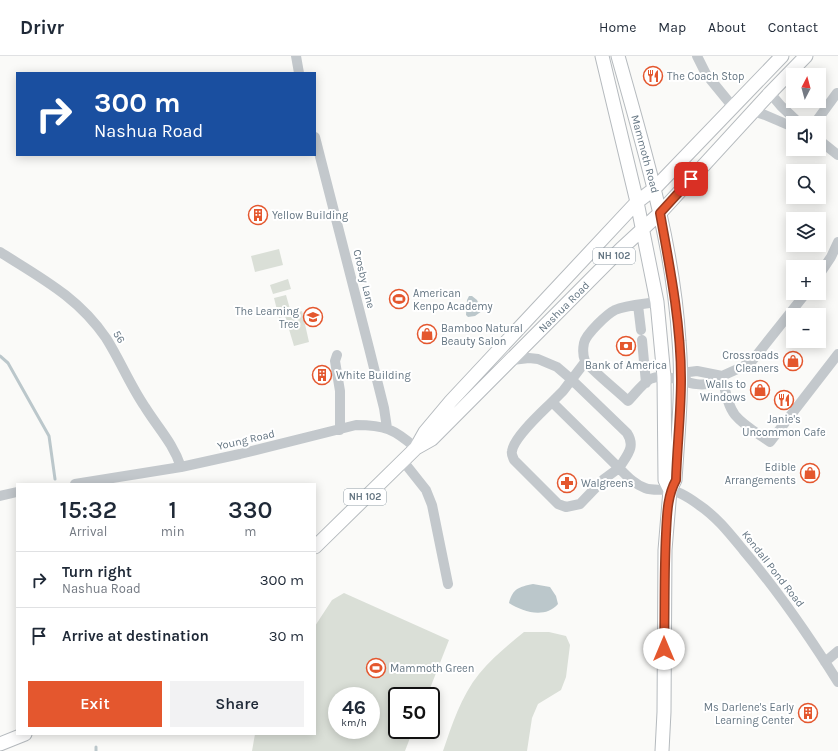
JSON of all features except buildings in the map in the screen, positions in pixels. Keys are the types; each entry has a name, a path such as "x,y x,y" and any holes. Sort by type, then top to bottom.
{"main road":[{"name":"Mammoth Road","path":"602,56 637,202 657,302 664,377 665,480 670,490"},
{"name":"Mammoth Road","path":"618,56 660,213 675,304 679,340 681,380 676,480 670,490 665,550 664,712 662,751"},
{"name":"Nashua Road","path":"316,546 416,448 425,432 451,401 637,202 654,189 782,56"},
{"name":"Nashua Road","path":"416,448 432,439 621,249 660,213 753,111 806,56"},
{"path":"0,744 22,735"}],"street":[{"path":"296,56 299,72"},
{"path":"697,56 706,74 733,107"},
{"path":"770,93 792,116"},
{"path":"820,116 837,93"},
{"path":"753,111 786,124"},
{"name":"Crosby Lane","path":"316,141 384,408 387,428"},
{"path":"826,145 838,154"},
{"path":"826,265 832,257 838,242"},
{"name":"56","path":"0,252 58,288 92,319 112,347 145,407 171,444 181,467"},
{"path":"657,302 614,310 587,336 584,342 583,351 585,362 628,401 652,378 664,377 681,380 689,372 697,371 722,376 742,368 752,361 800,300"},
{"path":"638,305 646,383"},
{"path":"722,376 731,408 735,415 770,442 838,354"},
{"path":"337,355 335,360 340,391 340,430"},
{"path":"512,360 529,358 542,360 557,367 571,379 627,433 631,440 629,452 619,468 604,480 580,504 566,507 558,504 514,460 511,453 520,435 563,391 571,379 585,362"},
{"name":"Kendall Pond Road","path":"552,402 629,478 646,488 653,490 670,490 686,496 699,504 724,527 788,606 838,682"},
{"name":"Young Road","path":"81,483 181,467 356,425 373,425 387,428 405,438 416,448"},
{"path":"403,461 426,490 432,505 448,584"},
{"path":"0,496 16,492"},
{"path":"825,662 838,651"}],"shaded area":[{"path":"279,249 283,265 255,272 251,256"},
{"path":"288,279 291,289 273,294 270,285"},
{"path":"286,295 290,309 288,309 289,315 302,311 309,342 294,346 285,316 279,318 274,298"},
{"path":"469,296 472,296 477,300 482,311 475,316 468,317 466,315 467,300"},
{"path":"533,584 550,587 556,596 558,604 553,609 540,613 527,611 509,603 512,594 517,589"},
{"name":"Mammoth Green","path":"344,593 449,640 431,687 388,687 388,739 410,739 405,751 252,751 255,735 316,735 316,624 332,600"},
{"path":"524,632 549,632 566,636 570,645 566,677 561,690 538,704 532,718 527,751 443,751 462,701 479,674 495,657"}],"waterway":[{"path":"0,356 8,363 49,436 55,479"}],"place":[{"name":"The Coach Stop","path":"653,76"},
{"name":"Yellow Building","path":"258,215"},
{"name":"American Kenpo Academy","path":"399,299"},
{"name":"The Learning Tree","path":"313,317"},
{"name":"Bamboo Natural Beauty Salon","path":"427,334"},
{"name":"Bank of America","path":"626,346"},
{"name":"Crossroads Cleaners","path":"793,361"},
{"name":"White Building","path":"322,375"},
{"name":"Walls to Windows","path":"760,390"},
{"name":"Janie's Uncommon Cafe","path":"784,400"},
{"name":"Edible Arrangements","path":"810,473"},
{"name":"Walgreens","path":"567,483"},
{"name":"Mammoth Green","path":"376,668"},
{"name":"Ms Darlene's Early Learning Center","path":"808,713"}],"route":[{"path":"664,649 666,524 670,490 676,480 681,380 675,304 660,213 691,179"}]}
